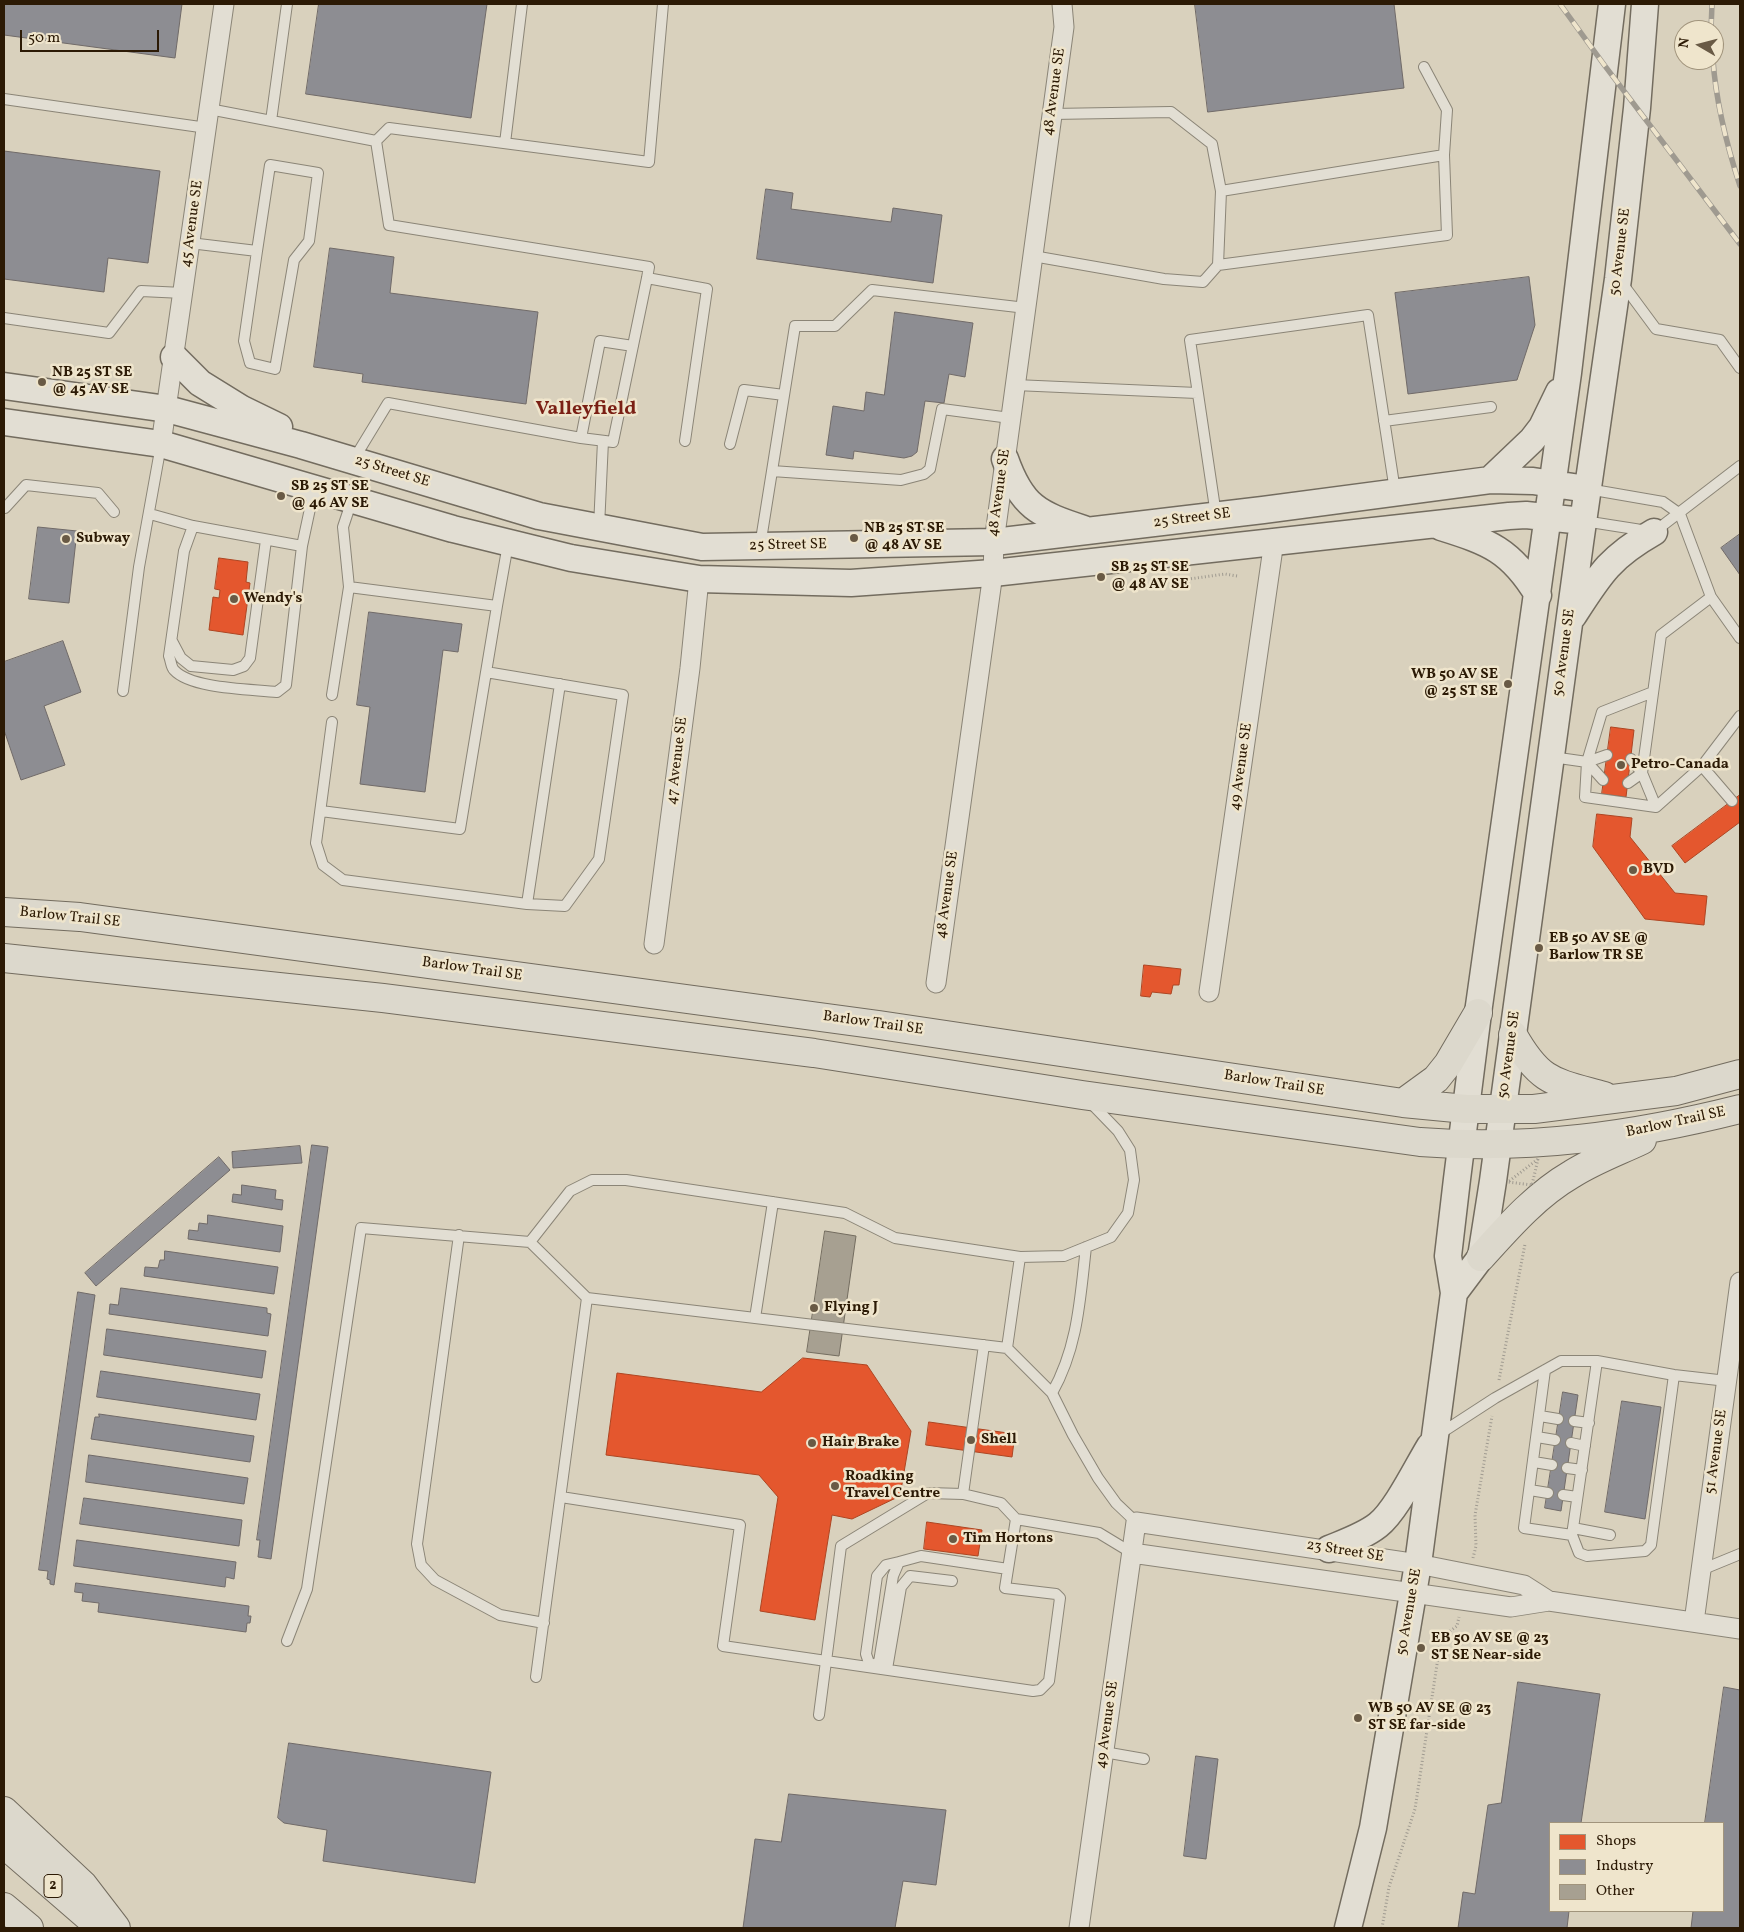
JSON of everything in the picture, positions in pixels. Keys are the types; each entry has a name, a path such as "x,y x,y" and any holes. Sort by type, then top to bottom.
{"main road":[{"name":"Barlow Trail SE","path":"4,912 80,917 869,1023 1403,1103 1466,1109 1534,1109 1676,1091 1740,1074"},
{"name":"Barlow Trail SE","path":"4,958 383,998 814,1054 1082,1095 1420,1142 1462,1145 1497,1144 1612,1136 1671,1127 1740,1110"},
{"path":"1403,1103 1436,1079 1448,1064 1478,1013"},
{"path":"1513,1035 1523,1053 1540,1073 1558,1083 1612,1099"},
{"path":"1481,1257 1520,1214 1555,1185 1580,1169 1671,1127"},
{"path":"4,1811 83,1885 116,1928"},
{"name":"2","path":"4,1844 101,1928"},
{"path":"4,1907 29,1928"}],"street":[{"name":"45 Avenue SE","path":"162,444 224,4"},
{"name":"48 Avenue SE","path":"936,983 993,573 994,542 1010,418 1064,27 1062,4"},
{"name":"50 Avenue SE","path":"1348,1928 1373,1828 1418,1564 1454,1294 1448,1256 1466,1109 1568,373 1612,4"},
{"name":"50 Avenue SE","path":"1454,1294 1481,1257 1587,489 1618,279 1637,108 1645,4"},
{"path":"174,357 200,383 242,409 280,428 301,444"},
{"path":"1490,480 1525,448 1542,427 1568,373"},
{"name":"25 Street SE","path":"4,386 167,409 301,444 539,516 702,547 994,542 1216,516 1490,480 1553,484 1587,489"},
{"name":"25 Street SE","path":"4,422 162,444 352,500 508,543 571,558 699,578 851,583 993,573 1508,516 1548,516 1583,521"},
{"path":"1005,459 1011,477 1029,505 1044,514 1090,530"},
{"path":"508,543 515,509"},
{"path":"1430,524 1470,536 1507,556 1526,575 1538,595"},
{"path":"1569,623 1607,566 1627,547 1654,532"},
{"name":"49 Avenue SE","path":"1209,992 1274,541"},
{"name":"47 Avenue SE","path":"654,944 690,668 699,578"},
{"name":"51 Avenue SE","path":"1694,1622 1740,1282"},
{"path":"1329,1549 1353,1540 1379,1524 1398,1498 1435,1437"},
{"name":"49 Avenue SE","path":"1079,1928 1136,1522"},
{"name":"23 Street SE","path":"1136,1522 1329,1549 1418,1564 1524,1585 1549,1601"},
{"name":"23 Street SE","path":"1132,1553 1413,1595 1512,1607 1549,1601 1740,1629"}],"lane":[{"path":"270,121 287,4"},
{"path":"505,143 522,4"},
{"path":"376,141 389,128 648,162 663,4"},
{"path":"1218,265 1447,235 1444,156 1447,110 1424,67"},
{"path":"4,99 207,128"},
{"path":"209,109 376,141"},
{"path":"1032,256 1164,279 1203,282 1218,265 1220,191 1212,144 1170,112 1052,114"},
{"path":"353,460 388,403 613,442 649,267 389,225 376,141"},
{"path":"1220,191 1444,156"},
{"path":"270,165 318,172 309,241 294,260 275,369 250,363 244,341 258,251 270,165"},
{"path":"190,243 258,251"},
{"path":"646,278 707,289 685,441"},
{"path":"1618,279 1656,330 1720,340 1740,368"},
{"path":"760,546 795,326 834,326 872,290 1026,308"},
{"path":"4,318 109,333 141,291 183,294"},
{"path":"1216,516 1190,340 1368,316 1395,491"},
{"path":"582,438 600,341 633,346"},
{"path":"1015,385 1197,393"},
{"path":"730,444 744,390 784,395"},
{"path":"1384,421 1491,407"},
{"path":"772,471 901,480 914,477 930,469 942,409 1010,418"},
{"path":"599,527 603,441"},
{"path":"123,691 139,567 162,444"},
{"path":"1583,521 1654,532 1680,514 1740,466"},
{"path":"5,508 26,485 98,493 114,512"},
{"path":"193,526 184,552 170,656 172,668 181,676 194,682 277,692 286,685 302,546 314,489"},
{"path":"1587,489 1663,502 1680,514 1711,596 1740,638"},
{"path":"332,695 349,587 343,526 352,500"},
{"path":"150,514 193,526 302,546"},
{"path":"172,641 181,658 191,666 233,670 244,666 250,658 266,540"},
{"path":"320,811 460,829 508,543"},
{"path":"349,587 497,606"},
{"path":"1642,774 1661,635 1711,596"},
{"path":"332,722 316,843 323,866 343,880 527,904 564,906 599,859 623,695 486,672"},
{"path":"527,904 560,684"},
{"path":"1652,692 1602,712 1587,762 1585,797 1656,808"},
{"path":"1656,808 1702,766 1740,716"},
{"path":"1551,757 1587,762 1607,755"},
{"path":"1631,758 1642,774 1656,808"},
{"path":"1587,762 1604,780"},
{"path":"1702,766 1732,801"},
{"path":"1628,783 1642,774"},
{"path":"530,1242 570,1191 592,1180 626,1180 845,1213 895,1238 1020,1257 1064,1256 1111,1237 1128,1213 1134,1180 1130,1150 1122,1137 1082,1095"},
{"path":"755,1318 773,1202"},
{"path":"287,1641 307,1589 361,1228 530,1242 587,1298 1007,1348 1052,1393 1073,1435 1098,1478 1116,1503 1136,1522"},
{"path":"458,1235 417,1544 421,1565 435,1580 500,1615 544,1623"},
{"path":"1052,1393 1065,1370 1074,1340 1086,1247"},
{"path":"1007,1348 1020,1257"},
{"path":"536,1677 587,1298"},
{"path":"963,1494 984,1345"},
{"path":"1435,1437 1495,1398 1561,1361 1597,1360 1674,1375 1727,1381"},
{"path":"1597,1360 1572,1531 1579,1552 1586,1556 1645,1551 1651,1545 1674,1375"},
{"path":"1545,1370 1524,1528 1610,1535"},
{"path":"1540,1416 1558,1419"},
{"path":"1574,1421 1589,1423"},
{"path":"1537,1437 1556,1440"},
{"path":"1571,1443 1585,1446"},
{"path":"1534,1462 1552,1465"},
{"path":"1567,1468 1582,1470"},
{"path":"1530,1490 1548,1493"},
{"path":"819,1715 824,1660 841,1546 928,1492 963,1494 1001,1503 1016,1519 1099,1533 1132,1553"},
{"path":"1563,1495 1577,1497"},
{"path":"561,1497 740,1525 723,1646 1033,1691 1046,1686 1049,1681 1060,1598 1056,1594 1005,1588 1016,1519"},
{"path":"1701,1570 1740,1554"},
{"path":"870,1666 866,1654 876,1576 886,1565 921,1556 1008,1569"},
{"path":"870,1666 880,1662 893,1576 899,1562"},
{"path":"887,1669 901,1587 904,1581 910,1576 952,1581"},
{"path":"1104,1752 1144,1759"}],"path":[{"path":"1140,586 1225,574 1237,576"},
{"path":"1538,1159 1532,1185 1508,1182 1531,1165 1538,1159"},
{"path":"1476,1546 1475,1515 1495,1398 1526,1240"},
{"path":"1382,1928 1389,1887 1415,1809 1441,1638 1456,1626"}],"building: Shops":[{"path":"219,558 248,562 246,582 250,583 243,635 209,630 213,597 219,598 220,590 215,589"},
{"path":"1611,727 1634,730 1626,797 1602,794"},
{"path":"1740,795 1740,822 1685,863 1672,846"},
{"name":"BVD","path":"1597,814 1632,818 1630,837 1675,893 1707,896 1704,925 1645,919 1593,847"},
{"path":"1144,965 1181,969 1179,985 1173,985 1171,994 1152,992 1150,997 1141,996"},
{"name":"Roadking Travel Centre","path":"803,1358 867,1365 911,1431 900,1496 852,1519 832,1515 815,1620 760,1611 778,1497 759,1475 606,1455 617,1373 761,1392"},
{"name":"Shell","path":"929,1422 1015,1434 1012,1457 926,1445"},
{"name":"Tim Hortons","path":"927,1522 982,1530 978,1556 924,1549"}],"building: Industry":[{"path":"4,4 182,4 175,58 4,35"},
{"path":"319,4 487,4 471,118 306,94"},
{"path":"1195,4 1394,4 1404,88 1208,112"},
{"path":"4,151 160,171 148,263 108,258 104,292 4,279"},
{"path":"766,189 793,193 791,209 891,222 893,208 942,215 933,283 757,259"},
{"path":"330,248 394,257 390,293 538,312 526,404 362,382 363,374 314,367"},
{"path":"1529,277 1535,325 1517,380 1408,394 1395,293"},
{"path":"895,312 973,323 965,377 949,374 944,403 925,401 917,452 912,456 904,458 854,451 853,459 826,455 833,406 864,411 866,392 884,395"},
{"path":"38,527 77,531 69,603 29,599"},
{"path":"1740,534 1740,575 1721,548"},
{"path":"369,612 462,624 458,652 443,650 425,792 360,784 370,707 357,705"},
{"path":"63,641 81,692 44,706 65,765 21,780 4,730 4,662"},
{"path":"312,1145 328,1147 271,1559 258,1557 260,1540 257,1540"},
{"path":"300,1146 302,1163 233,1168 232,1152"},
{"path":"219,1157 230,1170 96,1286 85,1273"},
{"path":"242,1185 276,1190 275,1199 283,1200 282,1210 232,1202 233,1194 241,1195"},
{"path":"208,1215 283,1226 280,1252 188,1239 189,1230 198,1231 199,1223 207,1224"},
{"path":"165,1251 278,1267 274,1294 144,1276 145,1267 158,1268 160,1260 164,1260"},
{"path":"121,1288 267,1308 267,1313 271,1314 268,1336 109,1314 110,1304 118,1305"},
{"path":"78,1292 95,1295 54,1585 50,1584 50,1580 47,1579 48,1571 39,1570"},
{"path":"107,1329 266,1351 262,1378 104,1355"},
{"path":"101,1371 260,1394 256,1420 97,1397"},
{"path":"1563,1392 1578,1395 1561,1511 1545,1508"},
{"path":"1622,1401 1661,1407 1645,1519 1605,1512"},
{"path":"99,1414 254,1436 250,1462 91,1439 95,1417 99,1417"},
{"path":"89,1455 248,1478 244,1504 86,1482"},
{"path":"84,1498 242,1520 239,1546 80,1524"},
{"path":"77,1540 236,1562 234,1579 226,1577 225,1587 74,1566"},
{"path":"76,1583 249,1606 248,1616 251,1616 250,1623 247,1623 246,1632 98,1612 99,1603 82,1601 83,1593 75,1592"},
{"path":"1518,1682 1600,1694 1581,1822 1549,1822 1549,1912 1569,1912 1567,1928 1458,1928 1463,1892 1475,1894 1488,1805 1501,1803"},
{"path":"1724,1687 1740,1690 1740,1928 1691,1928 1693,1912 1724,1912 1724,1822 1705,1822"},
{"path":"289,1743 491,1772 475,1883 323,1861 327,1830 284,1823 278,1818"},
{"path":"1196,1756 1218,1759 1206,1859 1184,1856"},
{"path":"789,1794 946,1810 936,1885 903,1881 895,1928 743,1928 755,1839 781,1842"}],"building: Other":[{"path":"825,1231 856,1236 839,1356 807,1352"}],"railway":[{"path":"1560,4 1740,244"},
{"path":"1711,20 1712,4"},
{"path":"1714,70 1723,124 1740,186"}],"place":[{"name":"NB 25 ST SE @ 45 AV SE","path":"42,382"},
{"name":"SB 25 ST SE @ 46 AV SE","path":"281,496"},
{"name":"NB 25 ST SE @ 48 AV SE","path":"854,538"},
{"name":"Subway","path":"66,539"},
{"name":"SB 25 ST SE @ 48 AV SE","path":"1101,577"},
{"name":"Wendy's","path":"234,599"},
{"name":"WB 50 AV SE @ 25 ST SE","path":"1508,684"},
{"name":"Petro-Canada","path":"1621,765"},
{"name":"BVD","path":"1633,870"},
{"name":"EB 50 AV SE @ Barlow TR SE","path":"1539,948"},
{"name":"Flying J","path":"814,1308"},
{"name":"Shell","path":"971,1440"},
{"name":"Hair Brake","path":"812,1443"},
{"name":"Roadking Travel Centre","path":"835,1486"},
{"name":"Tim Hortons","path":"953,1539"},
{"name":"EB 50 AV SE @ 23 ST SE Near-side","path":"1421,1648"},
{"name":"WB 50 AV SE @ 23 ST SE far-side","path":"1358,1718"}],"district":[{"name":"Valleyfield","path":"586,410"}]}
